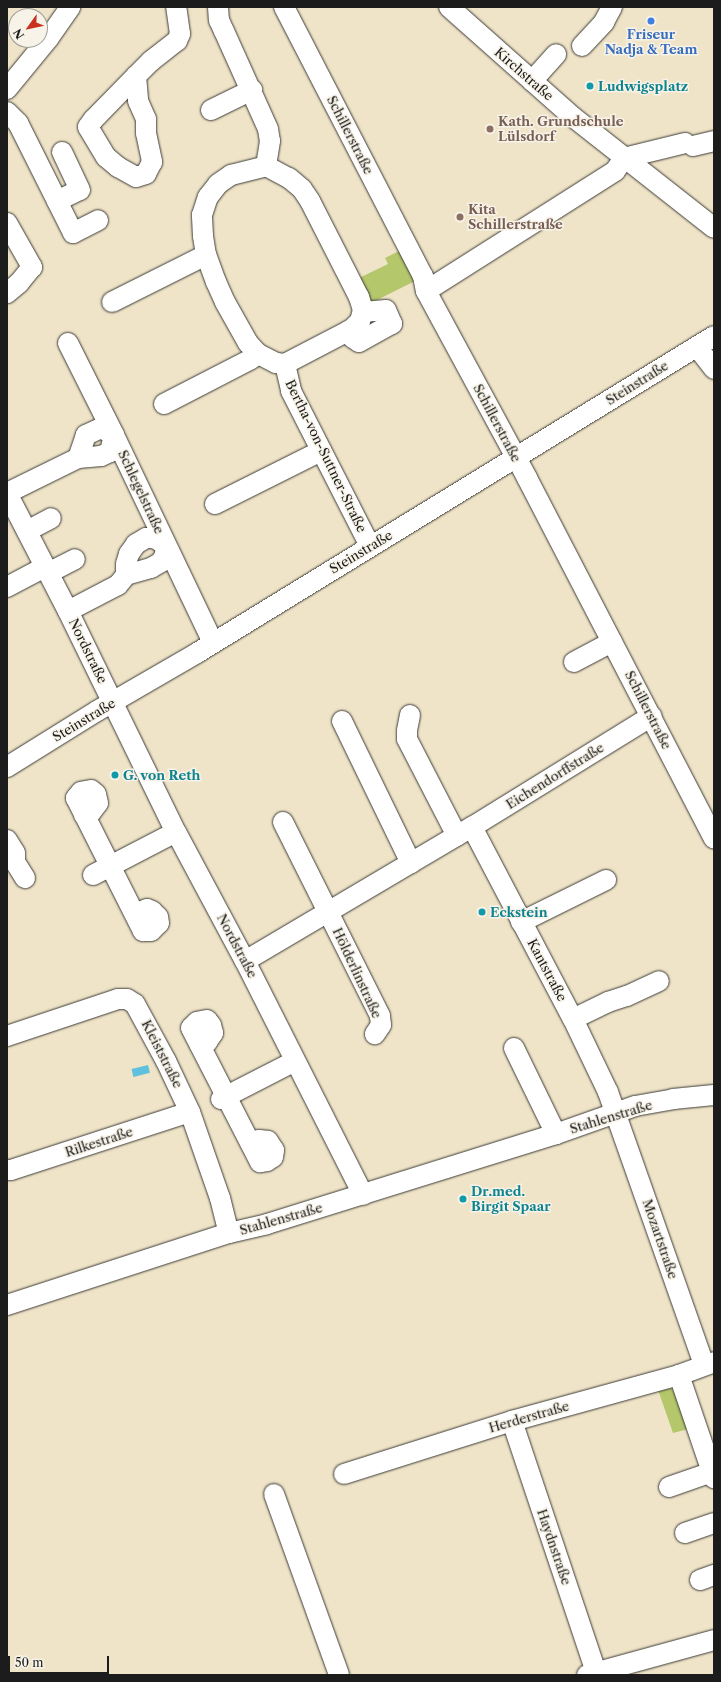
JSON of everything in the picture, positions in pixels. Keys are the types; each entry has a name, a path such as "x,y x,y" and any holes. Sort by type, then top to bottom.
{"street":[{"path":"7,89 48,39 70,7"},
{"path":"136,76 138,101 146,119 146,133 152,162 146,174 136,177 118,168 106,156 88,127 136,76 151,61 177,41 180,34 176,7"},
{"path":"218,7 221,25 252,90 268,128 270,141 266,166"},
{"name":"Schillerstraße","path":"284,7 423,276 426,291 652,716 714,838"},
{"name":"Kirchstraße","path":"449,7 573,117 714,228"},
{"path":"582,46 604,22 612,7"},
{"path":"532,81 556,54"},
{"path":"211,110 252,90"},
{"path":"7,112 18,123 74,233 98,220"},
{"path":"426,291 615,171 624,158 689,144 714,141"},
{"path":"57,201 80,190 62,152"},
{"path":"266,166 289,178 306,195 359,298 363,312 360,321 348,331 285,364 266,359 258,354 248,343 225,302 206,255 203,236 202,215 208,197 218,184 231,175 266,166"},
{"path":"7,223 32,267 19,283 7,293"},
{"path":"112,302 206,255"},
{"path":"348,331 353,338 359,342 392,324 386,310 363,312"},
{"name":"Steinstraße","path":"7,767 112,702 213,643 714,336"},
{"name":"Schlegelstraße","path":"68,343 114,435 213,643"},
{"path":"697,346 714,369"},
{"path":"164,404 258,354"},
{"name":"Bertha-von-Suttner-Straße","path":"285,364 291,391 370,546"},
{"path":"7,493 78,458 86,435 101,428 108,430 114,435"},
{"path":"215,504 321,450"},
{"name":"Nordstraße","path":"7,493 68,610 176,832 245,961 363,1195"},
{"path":"27,531 51,518"},
{"path":"68,610 118,585 126,575 151,568 161,562 166,555 166,547 160,541 153,538 146,538 136,544 129,554 126,564 126,575"},
{"path":"7,586 75,559"},
{"path":"574,662 612,642"},
{"path":"410,715 407,739 465,831"},
{"name":"Eichendorffstraße","path":"245,961 465,831 652,716"},
{"path":"342,721 411,863"},
{"path":"84,815 135,914"},
{"path":"283,822 328,913"},
{"name":"Kantstraße","path":"465,831 521,922 573,1019 608,1092 615,1113"},
{"path":"93,875 176,832"},
{"path":"7,840 15,853 15,862 25,878"},
{"path":"521,922 606,880"},
{"name":"Hölderlinstraße","path":"328,913 380,1016 381,1025 375,1034"},
{"path":"573,1019 608,1002 626,996 658,981"},
{"name":"Kleiststraße","path":"7,1036 118,999 127,999 140,1011 190,1112 220,1198 229,1233"},
{"path":"200,1045 224,1098 251,1144"},
{"name":"Stahlenstraße","path":"513,1058 556,1134"},
{"path":"224,1098 295,1061"},
{"name":"Stahlenstraße","path":"7,1305 229,1233 267,1224 363,1195 556,1134 635,1106 714,1095"},
{"name":"Rilkestraße","path":"7,1170 11,1170 190,1112"},
{"name":"Mozartstraße","path":"615,1113 709,1364"},
{"name":"Herderstraße","path":"344,1474 512,1421 679,1375 709,1364"},
{"path":"670,1486 713,1475 679,1375"},
{"name":"Haydnstraße","path":"512,1421 592,1674"},
{"path":"274,1494 339,1675"},
{"path":"685,1533 714,1523"},
{"path":"592,1674 714,1640"}],"green space":[{"path":"401,250 417,280 369,304 357,279 388,264 385,258"},
{"path":"664,1385 673,1390 688,1429 673,1433 657,1387"}],"water":[{"path":"148,1065 150,1073 133,1077 132,1069"}],"place":[{"name":"Friseur Nadja & Team","path":"651,21"},
{"name":"Ludwigsplatz","path":"590,86"},
{"name":"Kath. Grundschule Lülsdorf","path":"490,129"},
{"name":"Kita Schillerstraße","path":"460,217"},
{"name":"G. von Reth","path":"115,775"},
{"name":"Eckstein","path":"482,912"},
{"name":"Dr.med. Birgit Spaar","path":"463,1199"}]}
